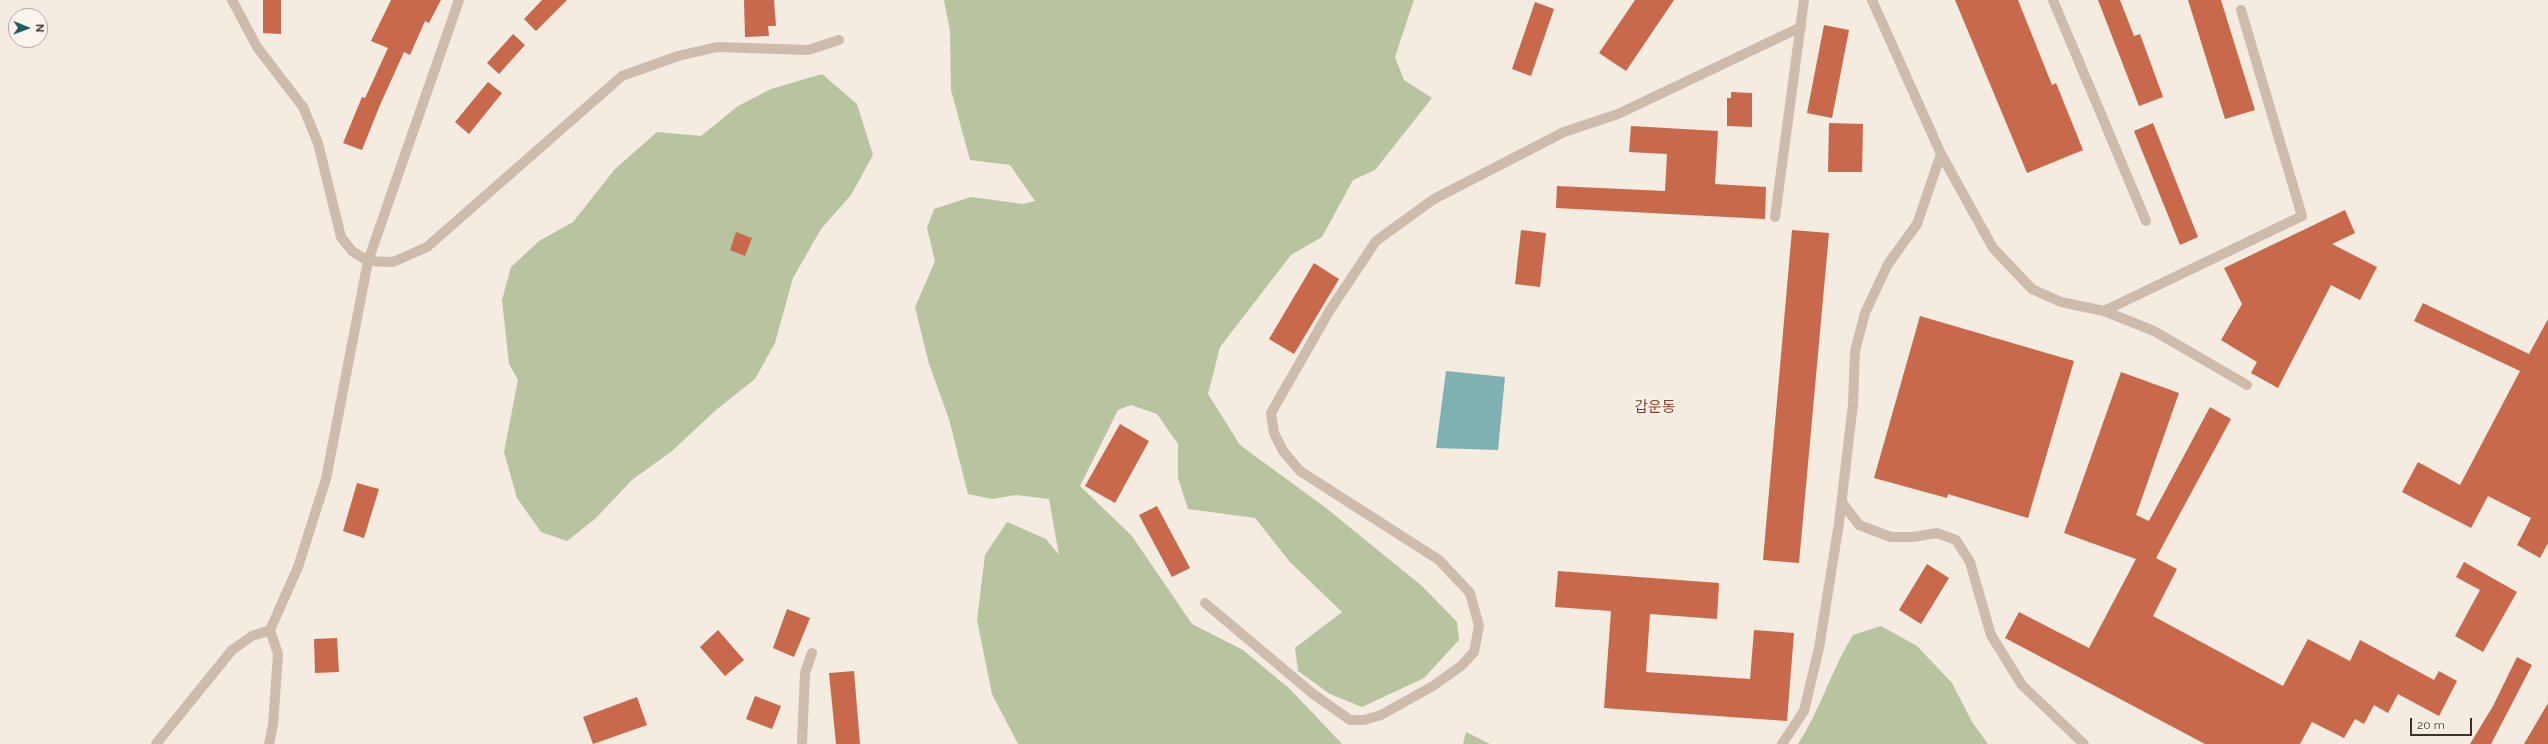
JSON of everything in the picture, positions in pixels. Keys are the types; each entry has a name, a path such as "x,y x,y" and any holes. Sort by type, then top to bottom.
{"street":[{"path":"232,0 257,47 304,107 318,143 341,237 352,251 368,261 393,262 427,247 622,76 678,56 717,47 808,50 839,40"},
{"path":"269,744 273,725 278,654 270,630 298,567 326,479 368,261 459,0"},
{"path":"1774,217 1804,0"},
{"path":"1872,0 1941,154 1993,248 2032,288 2061,302 2104,311 2154,331 2247,385"},
{"path":"2053,0 2146,221"},
{"path":"2104,311 2302,216 2241,10"},
{"path":"1205,603 1312,693 1350,720 1364,720 1382,716 1433,686 1460,666 1474,652 1479,626 1470,594 1439,560 1300,470 1283,451 1274,433 1271,413 1274,407 1330,310 1376,241 1434,199 1564,132 1618,114 1801,27"},
{"path":"1782,744 1804,711 1819,648 1842,502 1853,404 1854,351 1865,313 1888,264 1917,224 1941,154"},
{"path":"1842,502 1859,525 1891,537 1913,537 1937,533 1956,540 1970,562 1991,635 2022,685 2084,744"},
{"path":"156,744 232,650 252,636 270,630"},
{"path":"802,744 805,673 812,653"}],"green space":[{"path":"944,0 1414,0 1395,57 1404,80 1432,98 1375,170 1353,180 1322,237 1291,255 1220,347 1208,394 1240,445 1326,508 1422,586 1457,622 1459,640 1424,678 1362,707 1330,694 1298,671 1295,648 1342,612 1290,562 1255,518 1188,509 1178,478 1178,444 1157,414 1131,405 1118,410 1080,486 1132,536 1192,624 1243,650 1291,690 1342,744 1018,744 992,694 977,620 985,555 1007,522 1046,539 1059,555 1049,499 1016,495 992,499 968,494 949,419 929,364 915,307 935,261 927,228 934,209 971,197 1023,204 1035,201 1010,165 970,160 951,90 950,31"},
{"path":"822,74 857,104 873,155 851,195 821,229 793,278 775,343 755,379 716,410 672,451 632,480 595,519 567,541 541,532 517,498 504,452 518,380 509,364 502,300 511,267 539,241 573,222 615,169 657,132 701,136 738,106 771,89"},
{"path":"1881,626 1917,646 1952,683 1972,722 1988,744 1798,744 1813,717 1845,648 1853,635"},
{"path":"1466,732 1490,744 1463,744"}],"water":[{"path":"1446,371 1505,377 1498,450 1436,448"}],"building":[{"path":"263,0 281,0 281,34 263,33"},
{"path":"391,0 441,0 429,23 425,21 410,55 404,52 362,150 343,143 362,97 365,98 388,48 371,41"},
{"path":"542,0 567,0 536,31 524,19"},
{"path":"744,0 774,0 776,26 768,26 769,36 745,37"},
{"path":"1635,0 1674,0 1626,71 1599,53"},
{"path":"1955,0 2018,0 2052,85 2056,83 2083,150 2027,173"},
{"path":"2098,0 2120,0 2134,36 2140,34 2163,97 2139,106"},
{"path":"2188,0 2221,0 2255,110 2225,119"},
{"path":"1535,2 1554,9 1531,76 1512,69"},
{"path":"1824,25 1849,30 1832,118 1807,113"},
{"path":"513,34 525,45 499,74 487,63"},
{"path":"488,82 502,93 469,134 455,122"},
{"path":"1731,92 1752,93 1752,127 1727,126 1727,98 1731,98"},
{"path":"1829,123 1863,124 1862,172 1828,172"},
{"path":"2153,123 2198,237 2180,245 2134,131"},
{"path":"1631,126 1718,131 1715,184 1766,187 1765,219 1556,208 1557,186 1665,191 1667,154 1629,152"},
{"path":"2345,210 2355,233 2332,244 2377,267 2360,300 2331,285 2278,388 2251,373 2257,362 2221,340 2242,304 2224,268"},
{"path":"1521,230 1546,233 1540,287 1515,284"},
{"path":"1792,230 1829,233 1799,563 1763,560"},
{"path":"736,232 752,238 745,256 730,250"},
{"path":"1314,263 1339,279 1294,354 1269,339"},
{"path":"2423,303 2529,354 2548,319 2548,543 2540,558 2517,545 2531,518 2488,496 2471,528 2402,492 2418,462 2460,485 2520,371 2414,321"},
{"path":"1920,316 2074,361 2028,518 1948,494 1947,498 1874,478"},
{"path":"2121,372 2179,393 2136,515 2149,521 2210,407 2231,419 2156,558 2177,569 2153,616 2283,686 2308,639 2350,661 2360,640 2434,680 2439,671 2457,681 2439,716 2398,694 2388,713 2374,705 2364,724 2355,719 2344,738 2312,722 2300,744 2205,744 2005,638 2019,612 2089,648 2136,559 2064,533"},
{"path":"1120,424 1149,441 1115,503 1085,486"},
{"path":"357,483 379,489 364,538 343,531"},
{"path":"1157,506 1190,568 1172,577 1139,515"},
{"path":"2464,562 2517,592 2483,652 2455,636 2480,590 2456,577"},
{"path":"1927,564 1949,578 1921,624 1899,610"},
{"path":"1558,571 1719,583 1717,619 1650,614 1646,672 1750,679 1754,630 1794,633 1787,721 1604,708 1611,611 1555,607"},
{"path":"787,609 810,618 794,657 773,648"},
{"path":"718,630 744,660 725,676 700,647"},
{"path":"337,638 339,672 315,673 314,639"},
{"path":"2517,657 2532,665 2491,744 2470,744 2493,706"},
{"path":"854,671 860,744 836,744 829,673"},
{"path":"755,696 781,706 772,729 746,719"},
{"path":"637,697 647,725 593,744 583,717"},
{"path":"2548,703 2548,744 2524,744"}],"district":[{"name":"갑운동","path":"1655,407"}]}
